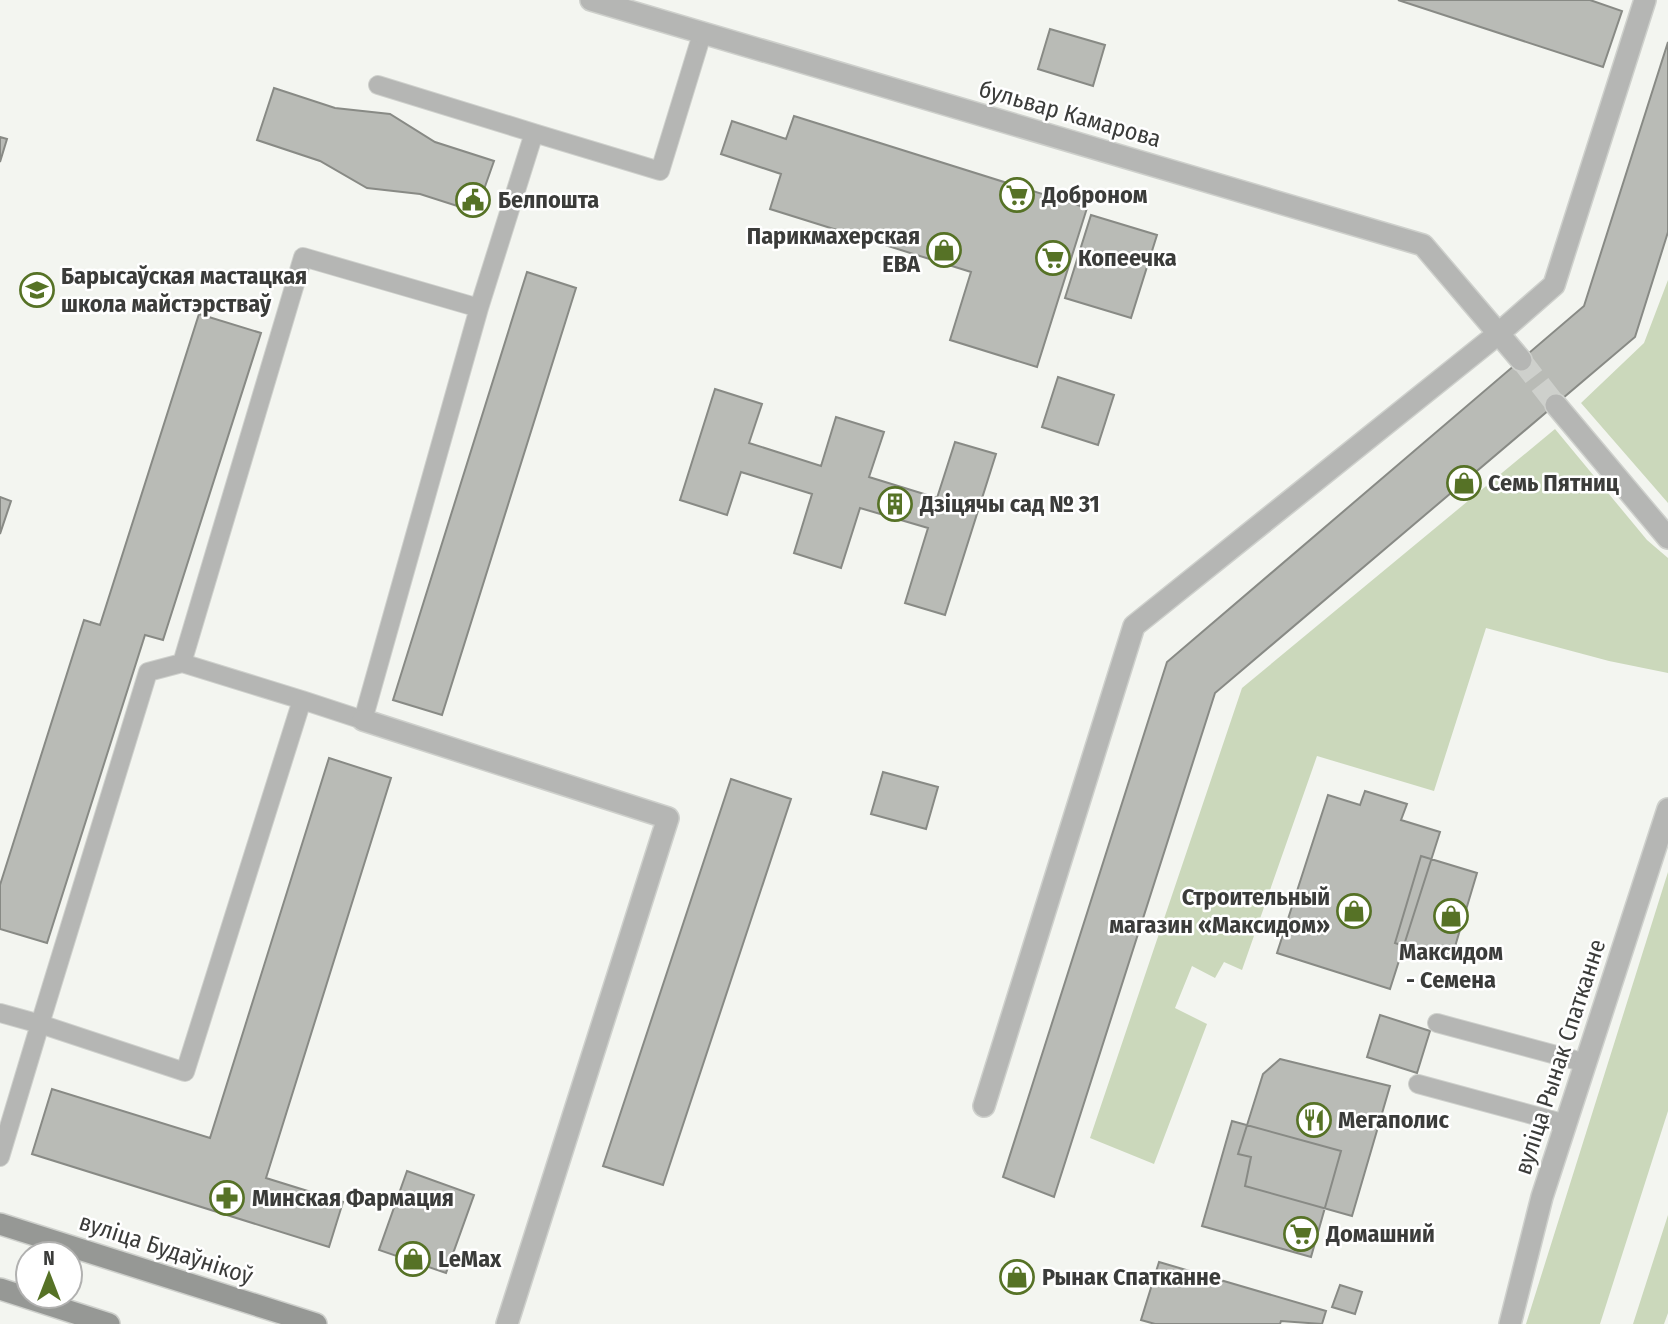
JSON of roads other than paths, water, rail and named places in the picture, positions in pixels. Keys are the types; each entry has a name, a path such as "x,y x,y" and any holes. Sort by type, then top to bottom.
{"street":[{"name":"бульвар Камарова","path":"591,0 1423,245 1521,360"},
{"path":"985,1106 1133,626 1498,334 1554,285 1645,0"},
{"path":"1556,405 1668,538"},
{"path":"363,720 668,818 507,1324"},
{"name":"вуліца Рынак Спатканне","path":"1510,1324 1542,1197 1668,809"},
{"name":"вуліца Будаўнікоў","path":"0,1224 316,1324"},
{"path":"0,1289 109,1324"}],"lane":[{"path":"378,85 660,171 702,34"},
{"path":"0,1157 148,672 183,663 363,720 478,308 534,133"},
{"path":"183,663 303,257 478,308"},
{"path":"0,1013 185,1072 302,700"},
{"path":"1437,1023 1586,1063"},
{"path":"1418,1084 1566,1124"}],"tunnel":[{"path":"1521,360 1556,405"}],"place":[{"name":"Доброном","path":"1017,195"},
{"name":"Белпошта","path":"473,200"},
{"name":"Парикмахерская ЕВА","path":"944,250"},
{"name":"Копеечка","path":"1053,258"},
{"name":"Барысаўская мастацкая школа майстэрстваў","path":"37,290"},
{"name":"Семь Пятниц","path":"1464,483"},
{"name":"Дзіцячы сад № 31","path":"895,504"},
{"name":"Строительный магазин «Максидом»","path":"1354,911"},
{"name":"Максидом - Семена","path":"1451,916"},
{"name":"Мегаполис","path":"1314,1120"},
{"name":"Минская Фармация","path":"227,1198"},
{"name":"Домашний","path":"1301,1234"},
{"name":"LeMax","path":"413,1259"},
{"name":"Рынак Спатканне","path":"1017,1277"}]}
